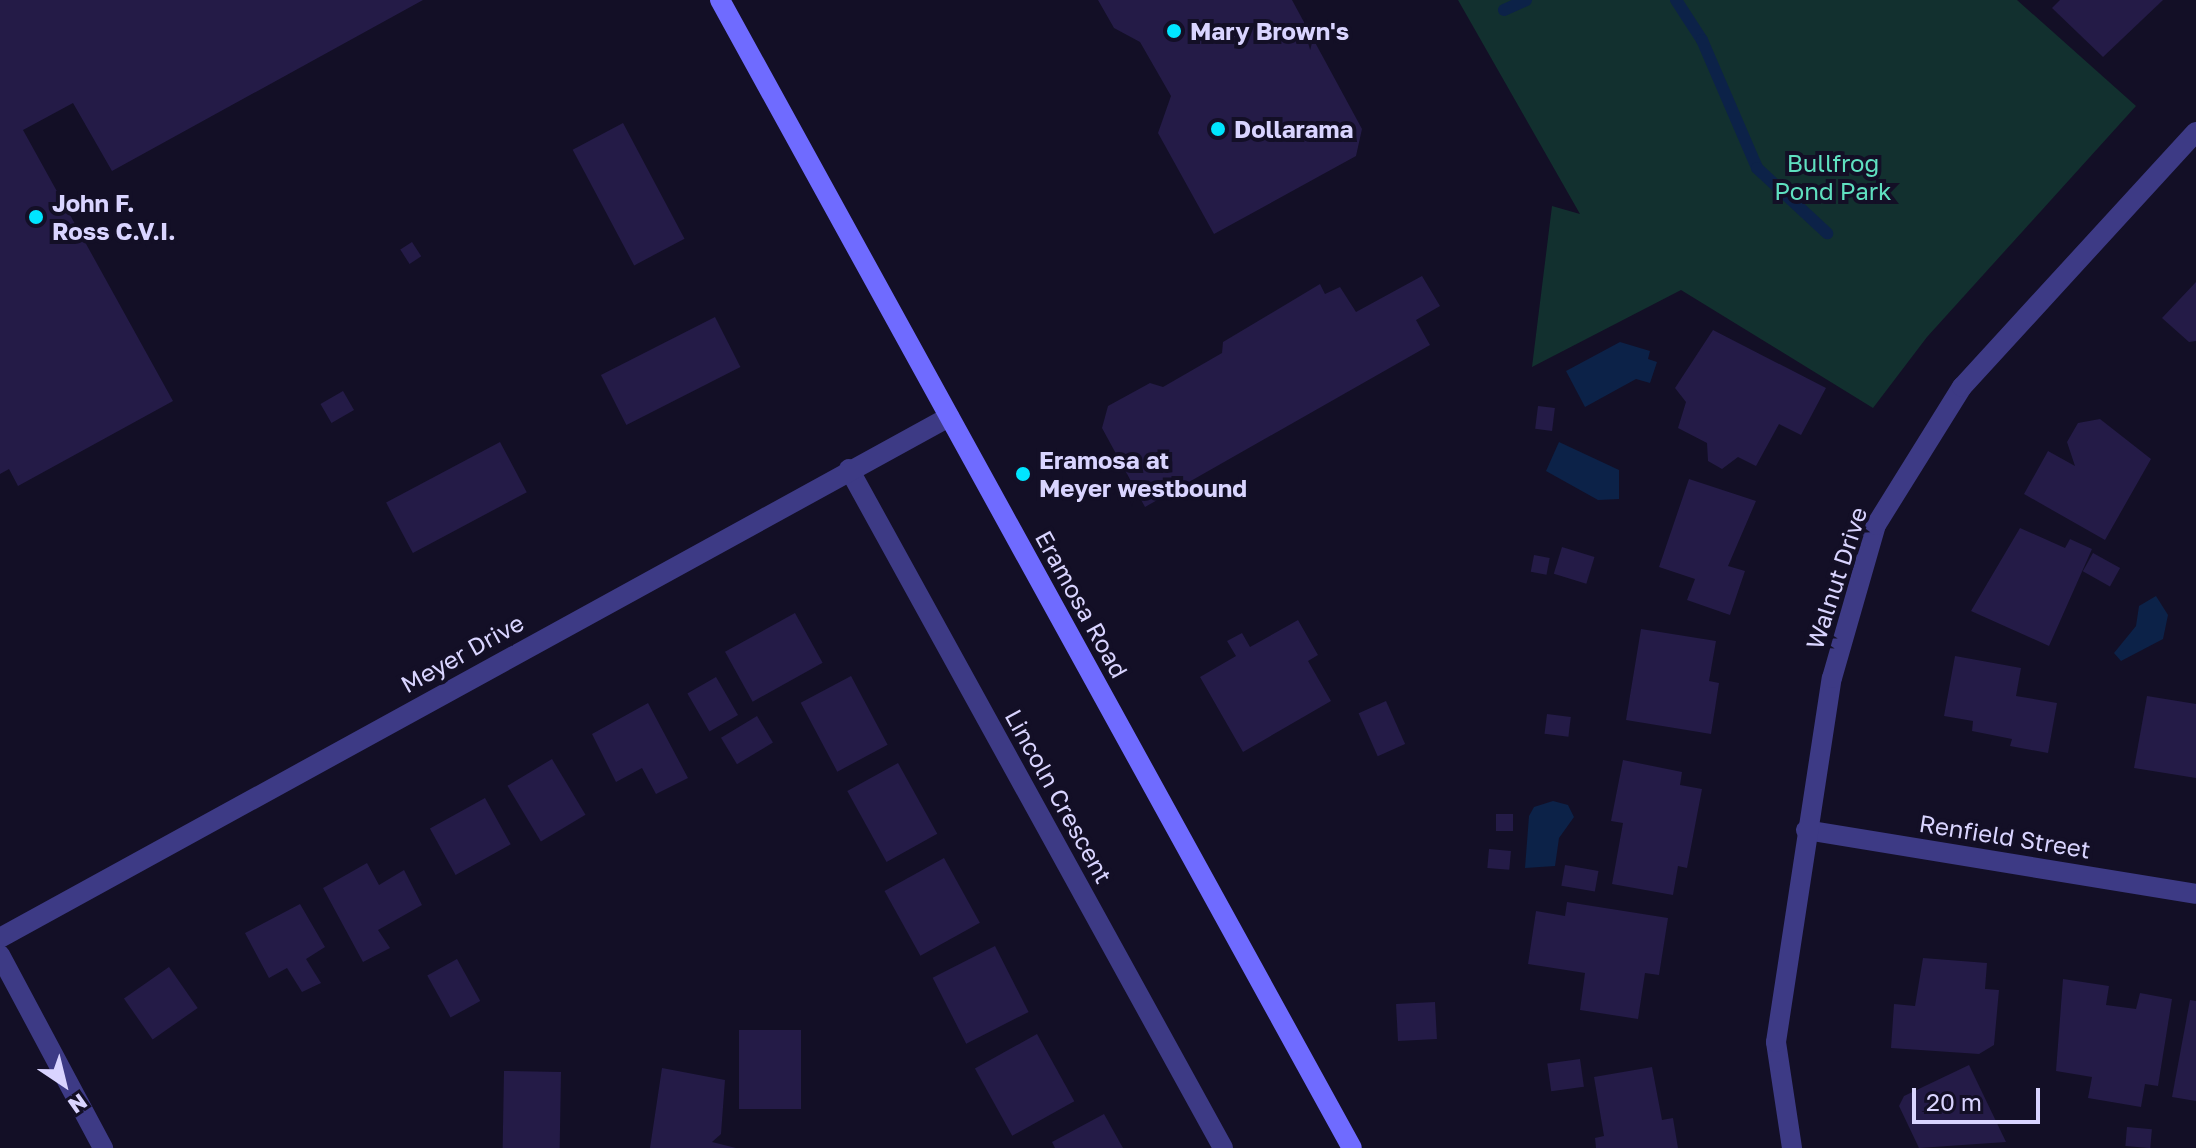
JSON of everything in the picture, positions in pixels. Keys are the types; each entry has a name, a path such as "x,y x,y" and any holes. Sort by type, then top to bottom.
{"main road":[{"name":"Eramosa Road","path":"720,0 1352,1148"}],"street":[{"name":"Walnut Drive","path":"1792,1148 1776,1042 1806,830 1832,678 1876,525 1962,387 2196,132"},
{"name":"Meyer Drive","path":"0,938 849,469 949,417"},
{"name":"Lincoln Crescent","path":"849,469 1223,1148"},
{"name":"Renfield Street","path":"1806,830 2196,894"},
{"path":"0,955 103,1148"}],"green space":[{"name":"Bullfrog Pond Park","path":"1458,0 2017,0 2136,106 1927,337 1873,408 1681,290 1532,367 1552,206 1580,214"}],"water":[{"path":"1620,342 1650,351 1648,359 1657,362 1650,383 1636,379 1585,407 1566,371"},
{"path":"1559,442 1619,470 1619,499 1598,500 1546,471"},
{"path":"2156,596 2168,615 2163,639 2121,661 2114,653 2136,626 2139,606"},
{"path":"1553,801 1568,805 1574,817 1559,838 1555,866 1525,868 1529,816 1534,807"}],"building":[{"name":"John F. Ross C.V.I.","path":"0,0 423,0 112,171 73,103 23,130 173,401 18,486 9,469 0,474"},
{"path":"1098,0 1292,0 1362,129 1356,156 1214,234 1158,133 1171,96 1140,42 1114,28"},
{"path":"2060,0 2163,0 2103,57 2052,8"},
{"path":"623,123 685,239 634,265 573,150"},
{"path":"412,242 421,256 410,264 400,250"},
{"path":"1422,276 1440,306 1416,320 1430,345 1145,507 1102,428 1108,406 1150,383 1163,387 1222,353 1223,342 1320,284 1325,294 1340,287 1356,312"},
{"path":"2196,282 2196,341 2189,342 2162,318"},
{"path":"715,317 740,367 626,425 601,375"},
{"path":"1713,330 1826,388 1801,435 1779,424 1756,466 1738,457 1722,469 1708,461 1707,443 1678,428 1686,402 1675,388"},
{"path":"343,391 354,410 331,423 320,404"},
{"path":"1538,406 1555,408 1552,431 1535,429"},
{"path":"2100,419 2151,459 2105,540 2024,494 2048,451 2075,466 2067,442 2078,423"},
{"path":"500,442 527,492 413,553 386,503"},
{"path":"1689,479 1756,501 1728,566 1745,571 1730,615 1687,600 1695,579 1659,567"},
{"path":"2020,528 2065,548 2070,539 2092,549 2049,646 1971,611"},
{"path":"1562,547 1595,557 1586,584 1554,574"},
{"path":"2093,553 2120,568 2110,586 2083,571"},
{"path":"1534,555 1550,558 1546,575 1531,572"},
{"path":"795,613 823,663 753,702 725,652"},
{"path":"1298,620 1318,655 1308,661 1331,701 1243,752 1200,677 1236,656 1227,641 1242,633 1250,647"},
{"path":"1641,629 1716,641 1709,681 1719,683 1711,734 1626,720"},
{"path":"1955,656 2021,668 2016,696 2057,703 2048,753 2010,746 2012,739 1972,731 1973,721 1944,716"},
{"path":"851,676 888,745 837,772 801,703"},
{"path":"716,677 738,715 709,732 687,694"},
{"path":"2147,696 2196,704 2196,778 2134,768"},
{"path":"1386,701 1405,744 1378,756 1359,713"},
{"path":"648,703 688,778 656,794 642,768 616,782 592,734"},
{"path":"1547,714 1571,717 1568,737 1545,734"},
{"path":"757,716 773,743 737,764 721,738"},
{"path":"552,759 585,815 541,841 507,786"},
{"path":"1623,760 1682,772 1680,785 1702,789 1687,868 1678,866 1673,895 1612,884 1623,823 1611,821"},
{"path":"898,763 937,834 887,862 847,791"},
{"path":"485,798 511,844 456,875 430,829"},
{"path":"1496,814 1513,814 1513,831 1496,831"},
{"path":"1489,849 1511,851 1509,870 1487,868"},
{"path":"944,858 980,923 920,956 885,891"},
{"path":"367,863 379,885 404,870 422,905 378,930 390,948 363,962 323,888"},
{"path":"1565,865 1598,871 1595,892 1561,886"},
{"path":"1567,902 1668,918 1659,975 1645,973 1638,1019 1580,1010 1585,973 1528,964 1536,911 1565,916"},
{"path":"300,904 325,947 306,959 321,983 302,992 287,968 269,978 245,933"},
{"path":"995,946 1029,1012 966,1044 933,978"},
{"path":"1923,958 1987,963 1985,989 1999,990 1994,1045 1979,1054 1891,1048 1894,1004 1915,1006"},
{"path":"457,959 480,1001 451,1017 427,975"},
{"path":"169,967 198,1008 153,1040 124,999"},
{"path":"2063,979 2109,986 2106,1005 2136,1009 2140,993 2172,999 2158,1086 2145,1084 2141,1107 2088,1098 2092,1077 2056,1071"},
{"path":"2190,1000 2196,1001 2196,1101 2172,1097"},
{"path":"1435,1002 1437,1039 1398,1041 1396,1004"},
{"path":"739,1030 801,1030 801,1109 739,1109"},
{"path":"1037,1034 1074,1101 1012,1136 975,1068"},
{"path":"1580,1059 1584,1087 1551,1091 1547,1064"},
{"path":"1969,1065 2006,1142 1919,1148 1899,1106 1904,1096"},
{"path":"1652,1067 1662,1120 1673,1118 1678,1148 1596,1148 1595,1138 1604,1136 1594,1077"},
{"path":"662,1068 725,1080 721,1134 712,1142 736,1148 650,1148"},
{"path":"504,1071 561,1072 560,1148 503,1148"},
{"path":"1104,1114 1123,1148 1055,1148 1052,1142"},
{"path":"2127,1127 2152,1129 2150,1148 2125,1146"}],"waterway":[{"path":"1504,10 1526,0"},
{"path":"1676,0 1702,40 1757,168 1827,233"}],"place":[{"name":"Mary Brown's","path":"1174,31"},
{"name":"Dollarama","path":"1218,129"},
{"name":"John F. Ross C.V.I.","path":"36,217"},
{"name":"Eramosa at Meyer westbound","path":"1023,474"}]}
